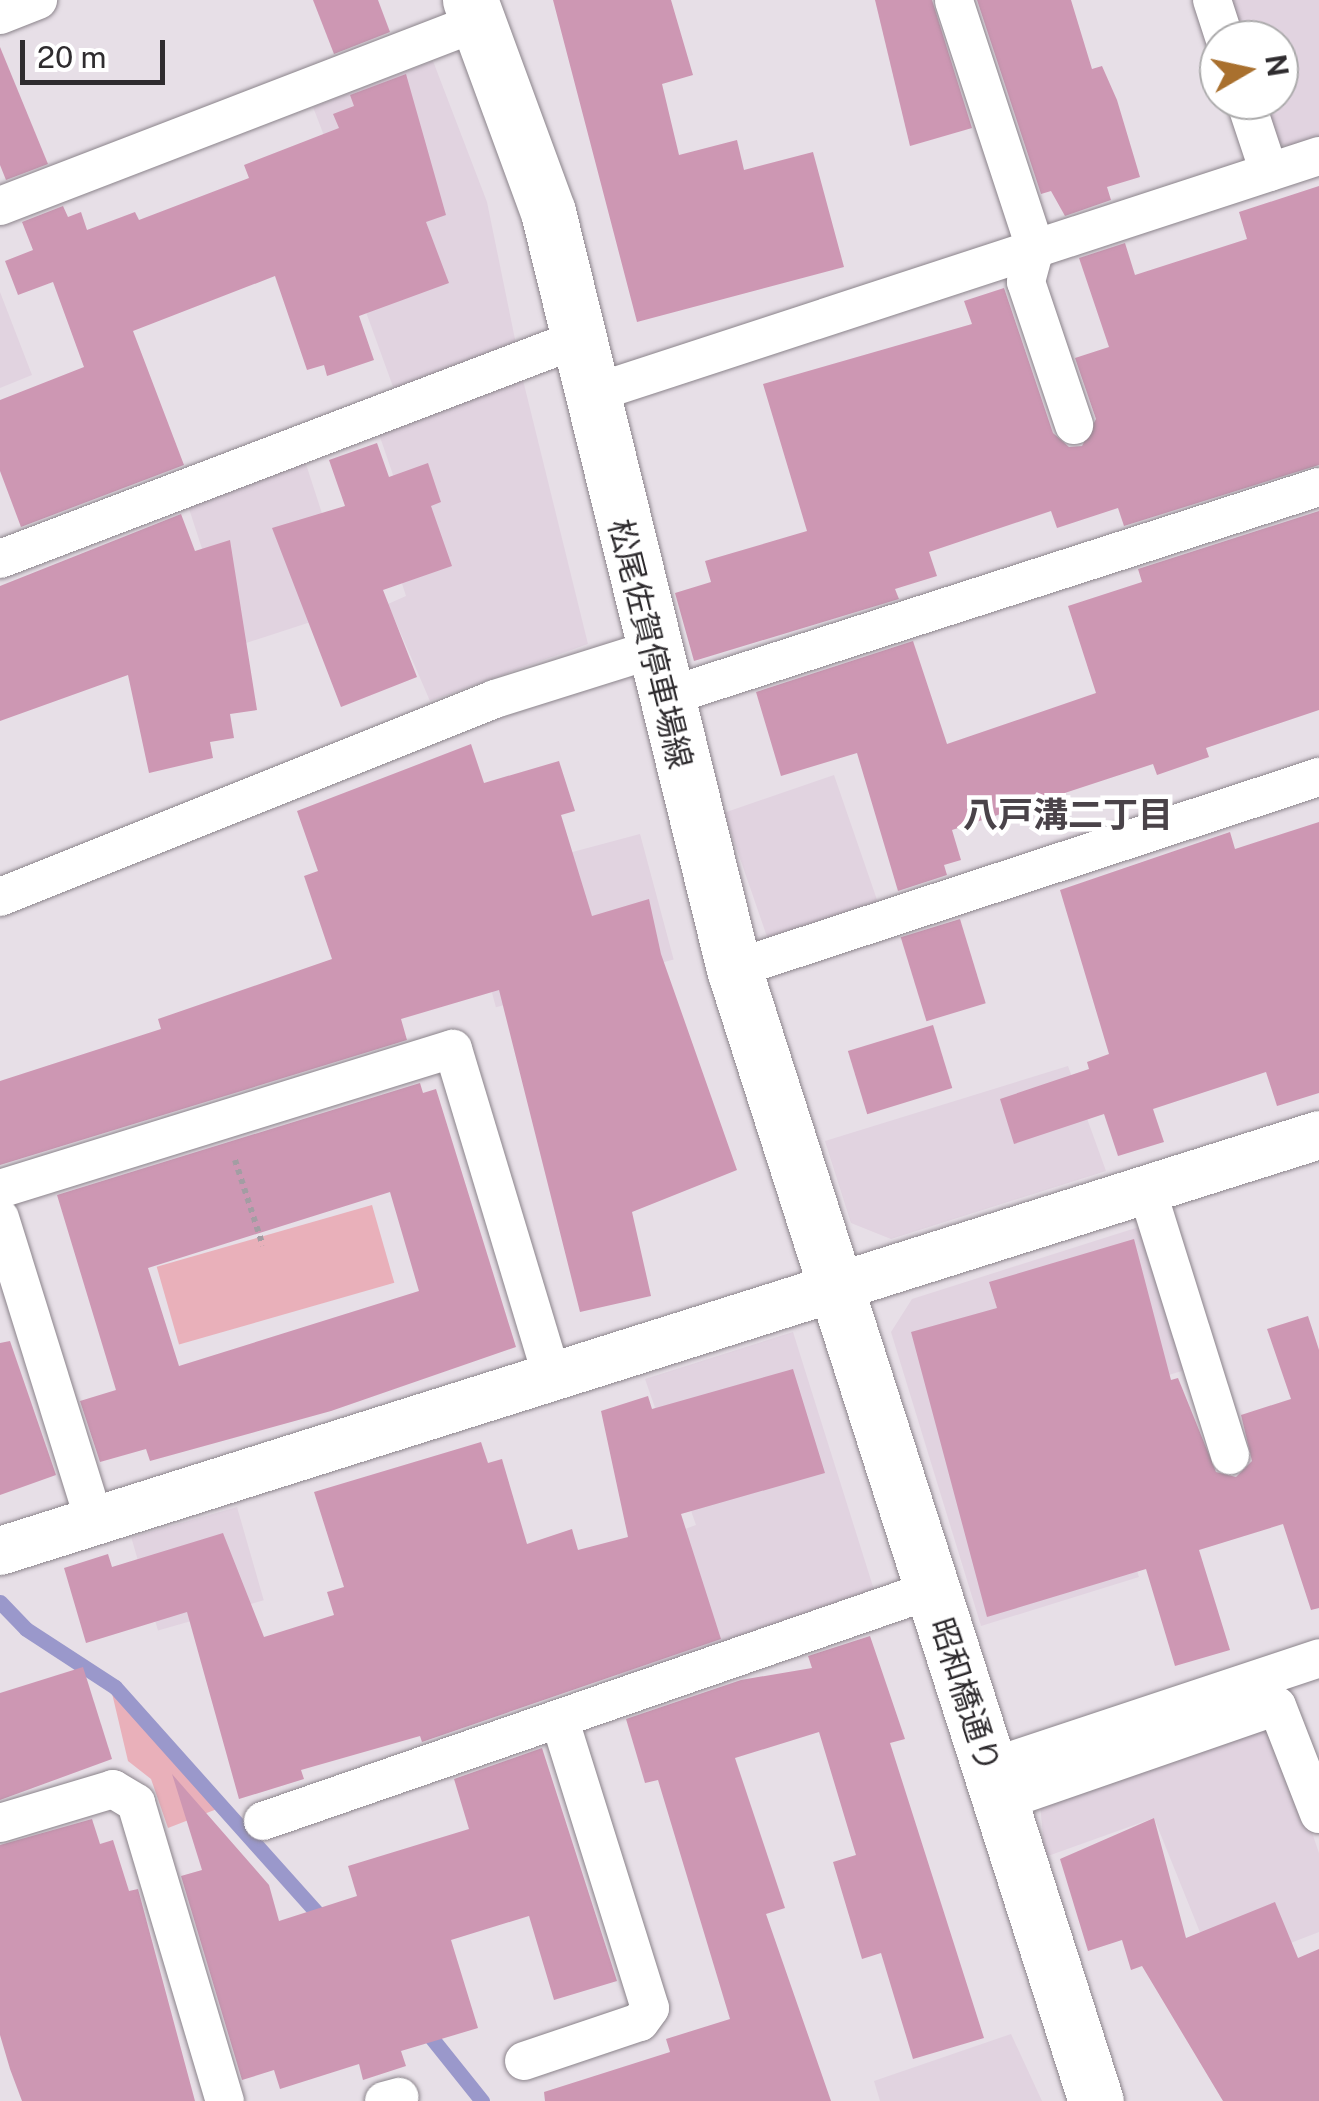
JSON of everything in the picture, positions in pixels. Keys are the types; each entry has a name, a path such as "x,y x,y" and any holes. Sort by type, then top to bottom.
{"main road":[{"name":"松尾佐賀停車場線","path":"474,11 548,212 656,674 734,968 837,1287"},
{"name":"昭和橋通り","path":"837,1287 1096,2101"}],"street":[{"path":"0,15 38,0"},
{"path":"954,2 1035,248 1026,282 1074,425"},
{"path":"0,206 474,11"},
{"path":"1252,120 1270,172"},
{"path":"588,395 1319,156"},
{"path":"0,558 576,340"},
{"path":"0,897 496,698 656,674 1319,487"},
{"path":"734,968 1319,776"},
{"path":"0,1189 454,1049 552,1376"},
{"path":"1,1550 1319,1135"},
{"path":"1146,1187 1230,1456"},
{"path":"0,1218 94,1520"},
{"path":"263,1822 561,1724 931,1590"},
{"path":"994,1785 1319,1658"},
{"path":"994,1785 1277,1706 1319,1814"},
{"path":"524,2061 640,2022 650,2008 561,1724"},
{"path":"0,1823 112,1790 136,1803 226,2101"}],"path":[{"path":"223,1120 262,1246"}],"shaded area":[{"path":"1232,0 1319,0 1319,147 1304,153 1279,143 1272,120 1299,120 1299,20 1238,20"},
{"path":"433,61 487,202 517,349 396,395 345,254 366,245 313,107"},
{"path":"0,292 32,375 0,388"},
{"path":"522,376 588,644 430,701 388,604 406,596 383,524 407,516 378,431"},
{"path":"304,458 353,608 234,647 185,497"},
{"path":"834,775 889,935 779,973 724,813"},
{"path":"640,834 674,960 496,1007 462,882"},
{"path":"1068,1066 1106,1171 891,1239 851,1223 825,1141"},
{"path":"372,1205 394,1283 179,1345 157,1267"},
{"path":"1142,1226 1185,1370 1084,1401 1139,1577 981,1626 891,1332 912,1299"},
{"path":"793,1332 875,1593 621,1685 581,1567 696,1525 645,1379"},
{"path":"237,1507 264,1600 158,1631 131,1537"},
{"path":"111,1689 217,1809 168,1828 151,1779 128,1761"},
{"path":"1264,1692 1319,1853 1319,1932 1216,1972 1154,1818 1045,1857 1040,1804"},
{"path":"1011,2034 1042,2101 880,2101 874,2081"}],"building":[{"path":"313,0 378,0 390,32 334,54"},
{"path":"553,0 671,0 693,75 662,84 679,155 737,140 744,170 813,152 844,267 637,322"},
{"path":"875,0 932,0 972,128 910,146"},
{"path":"977,0 1071,0 1092,69 1102,66 1117,100 1140,177 1107,187 1111,200 1065,216 1051,191 1041,194"},
{"path":"0,47 48,164 6,180 0,165"},
{"path":"406,74 446,215 426,222 449,283 359,316 374,360 327,376 324,365 307,370 275,276 133,331 184,465 21,527 0,471 0,400 84,367 53,282 18,295 5,261 33,250 22,222 63,206 68,217 81,212 87,230 135,212 139,220 249,178 244,165 339,128 333,114 354,106 350,95"},
{"path":"1319,186 1319,465 1124,526 1118,508 1057,528 1051,511 929,552 937,576 895,589 899,599 694,661 675,593 711,582 705,561 807,531 763,384 972,324 964,301 1004,288 1053,433 1069,447 1082,446 1096,419 1075,358 1109,347 1079,258 1125,243 1135,275 1247,239 1239,212"},
{"path":"377,443 389,477 428,463 441,502 431,506 452,566 383,590 417,677 341,707 272,528 345,506 329,460"},
{"path":"1319,511 1319,710 1206,748 1209,757 1157,775 1153,764 952,830 961,860 944,865 947,875 898,891 857,753 781,776 756,692 913,641 947,744 1096,693 1068,606 1142,582 1138,569"},
{"path":"181,514 195,551 230,540 257,710 230,714 234,738 210,742 213,758 149,773 128,675 0,721 0,586"},
{"path":"471,744 484,783 559,761 575,811 561,815 592,916 649,899 661,954 737,1170 632,1212 651,1296 580,1312 499,990 401,1019 407,1040 0,1165 0,1081 161,1029 158,1019 332,959 304,876 318,871 297,811"},
{"path":"1319,822 1319,1093 1277,1106 1266,1072 1153,1109 1164,1142 1118,1156 1104,1114 1014,1144 1000,1099 1089,1069 1087,1062 1109,1054 1060,890 1230,832 1235,849"},
{"path":"960,919 986,1003 926,1021 901,937"},
{"path":"933,1025 952,1088 867,1114 848,1051"},
{"path":"420,1083 423,1093 436,1089 516,1347 331,1411 150,1461 146,1449 100,1462 80,1401 116,1390 57,1195","holes":["390,1192 419,1291 179,1366 148,1268"]},
{"path":"1134,1239 1171,1380 1178,1378 1216,1472 1236,1477 1252,1461 1241,1415 1291,1399 1267,1329 1308,1316 1319,1350 1319,1608 1311,1610 1283,1524 1199,1550 1230,1650 1175,1666 1146,1569 987,1617 911,1332 997,1308 989,1282"},
{"path":"10,1341 56,1475 0,1495 0,1343"},
{"path":"793,1369 825,1473 681,1514 721,1639 422,1742 420,1736 301,1770 304,1779 239,1799 187,1612 86,1643 64,1568 108,1554 112,1567 223,1533 264,1637 334,1615 327,1592 344,1587 314,1492 481,1442 488,1463 502,1459 527,1544 572,1529 578,1550 628,1537 601,1411 648,1396 652,1409"},
{"path":"870,1636 905,1739 890,1743 984,2038 913,2059 881,1953 862,1959 833,1862 856,1855 819,1732 735,1758 785,1908 766,1914 831,2101 545,2101 544,2092 670,2052 666,2039 730,2019 658,1780 645,1783 626,1719 741,1680 812,1668 808,1656"},
{"path":"83,1667 112,1759 0,1800 0,1693"},
{"path":"542,1748 617,1981 554,2000 529,1916 451,1940 478,2028 401,2051 406,2066 363,2080 359,2064 280,2089 274,2070 242,2080 181,1876 202,1870 172,1774 269,1885 279,1921 357,1896 348,1866 469,1829 454,1779"},
{"path":"1154,1818 1186,1938 1275,1902 1298,1958 1319,1949 1319,2101 1223,2101 1142,1966 1131,1970 1122,1940 1088,1951 1060,1859"},
{"path":"92,1819 100,1844 113,1840 129,1891 138,1889 195,2101 22,2101 10,2069 0,2035 0,1845"}],"waterway":[{"path":"0,1602 26,1629 115,1687 325,1922"},
{"path":"422,2026 482,2101"}],"district":[{"name":"八戸溝二丁目","path":"1068,815"}]}
